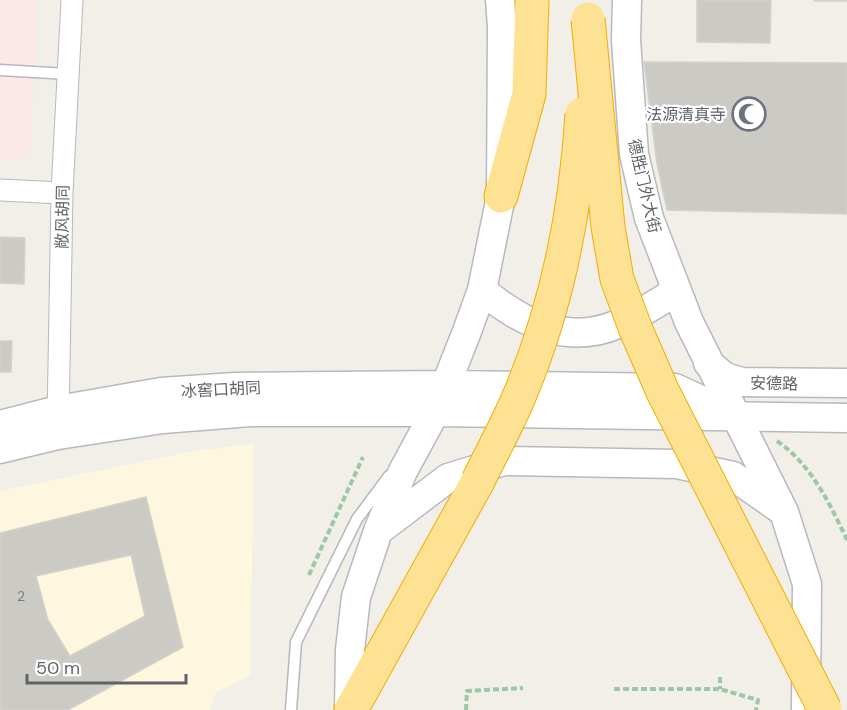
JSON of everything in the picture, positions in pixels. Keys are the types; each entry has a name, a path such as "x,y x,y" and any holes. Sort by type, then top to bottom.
{"highway":[{"path":"501,196 529,94 532,0"},
{"path":"350,710 478,481 518,398 549,312 570,224 580,149 588,9"},
{"path":"588,9 608,227 617,279 663,392 825,710"}],"street":[{"name":"敞风胡同","path":"58,422 62,193 72,0"},
{"path":"350,710 350,650 356,597 378,531 403,471 435,412 482,290 501,196 502,27 500,0"},
{"name":"德胜门外大街","path":"627,0 626,40 634,154 649,218 675,292 708,363 784,512 807,584 806,710"},
{"path":"0,190 62,193"},
{"path":"482,290 504,309 534,325 559,331 593,332 618,324 675,292"},
{"name":"安德路","path":"708,363 725,377 742,382 847,383"},
{"name":"冰窖口胡同","path":"0,449 58,422 161,392 235,387 446,385 675,387 736,417"},
{"name":"冰窖口胡同","path":"0,424 163,419 250,412 435,412 736,417"},
{"name":"安德路","path":"736,417 847,418"},
{"path":"378,531 448,478 504,462 677,464 733,476 784,512"}],"lane":[{"path":"0,70 68,74"},
{"path":"291,710 296,642 357,519 435,412"}],"path":[{"path":"776,440 794,456 819,487 847,540"},
{"path":"720,677 720,689"},
{"path":"466,710 467,691 523,688"},
{"path":"614,689 720,689 758,700 756,710"}],"shaded area":[{"path":"0,0 37,0 30,152 22,158 10,160 0,159"},
{"path":"254,444 250,675 215,693 211,710 0,710 0,491 194,451"}],"building":[{"path":"697,0 771,0 770,43 697,42"},
{"path":"847,0 847,1 814,1"},
{"name":"法源清真寺","path":"644,62 847,63 847,214 667,210 657,164"},
{"path":"0,237 25,238 24,284 0,283"},
{"path":"0,341 12,341 11,372 0,372"},
{"path":"146,497 183,647 68,710 0,710 0,533","holes":["131,555 145,616 70,656 48,620 36,576"]}],"place":[{"name":"法源清真寺","path":"749,114"}]}
